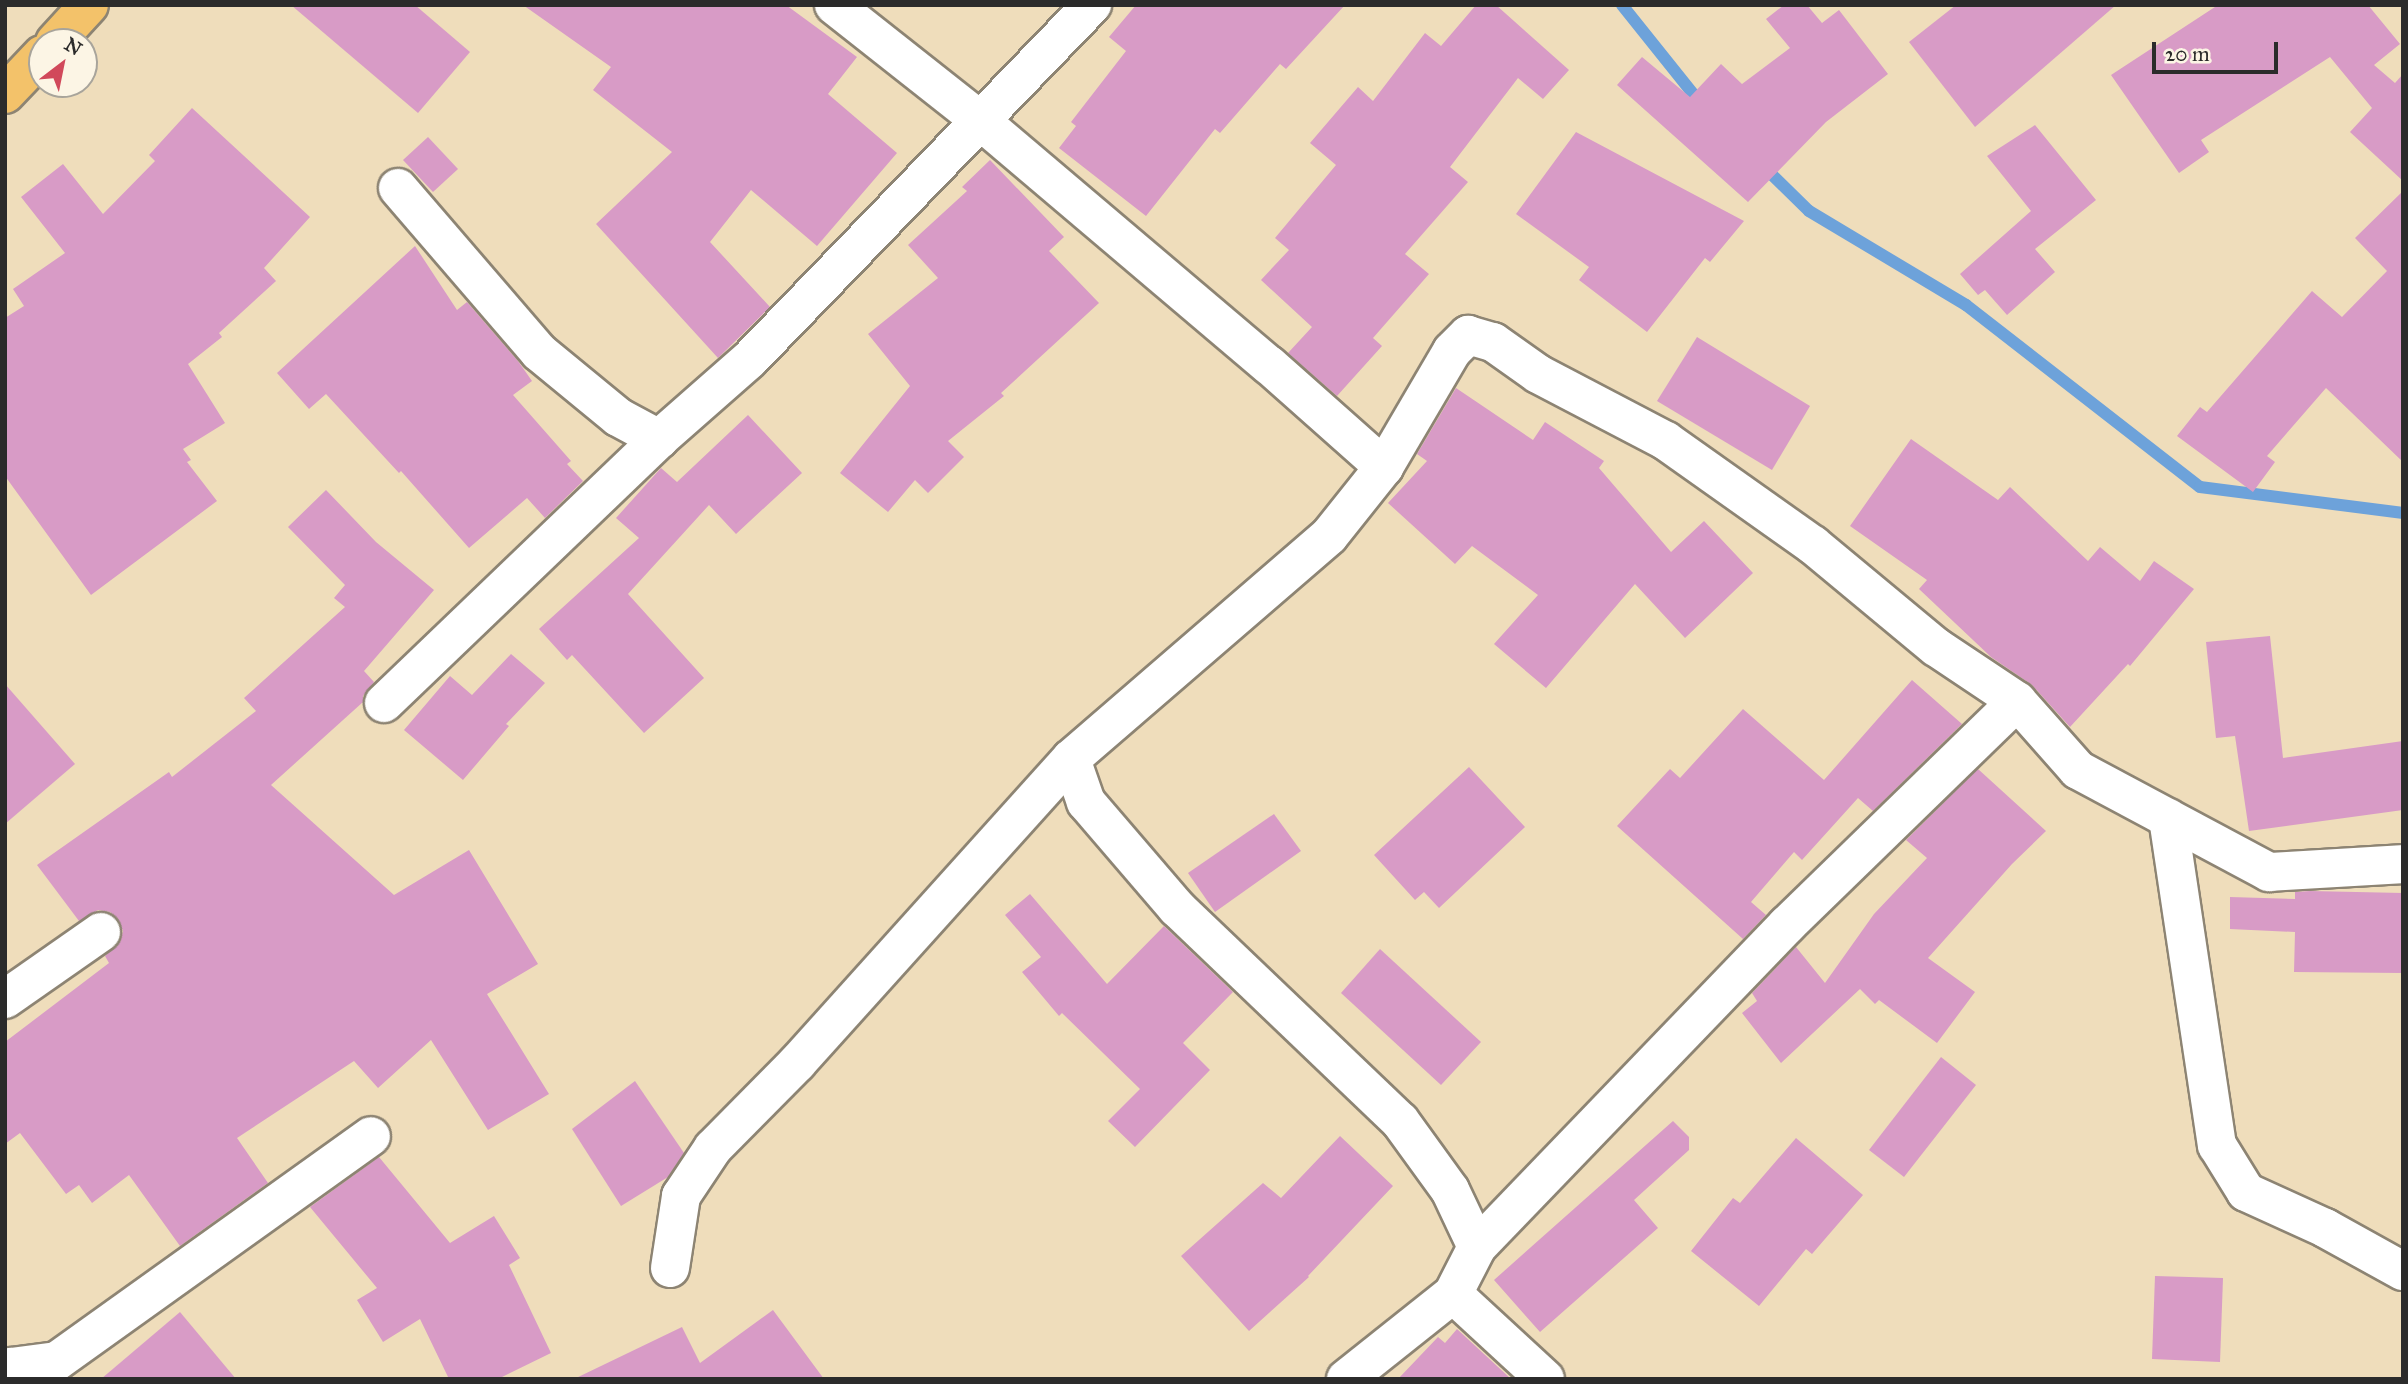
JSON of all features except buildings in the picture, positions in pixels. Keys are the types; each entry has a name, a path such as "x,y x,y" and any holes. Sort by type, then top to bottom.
{"highway":[{"path":"68,28 89,5"},
{"path":"5,94 28,70"}],"street":[{"path":"834,5 982,122 1259,356 1384,467"},
{"path":"384,703 659,439 749,360 982,122 1092,5"},
{"path":"398,188 539,352 618,418 659,439"},
{"path":"670,1268 681,1196 713,1148 797,1063 1071,759 1329,536 1384,467 1452,351 1468,335 1493,342 1538,374 1666,441 1813,545 1936,647 2017,701 2078,770 2269,872 2403,863"},
{"path":"1346,1379 1453,1294 1478,1247 1787,925 2017,701"},
{"path":"1071,759 1086,802 1177,908 1400,1121 1450,1190 1478,1247"},
{"path":"2168,818 2217,1145 2246,1192 2325,1228 2403,1271"},
{"path":"5,999 101,932"},
{"path":"10,1369 57,1361 371,1136"},
{"path":"1453,1294 1545,1379"}],"waterway":[{"path":"1622,5 1703,106"},
{"path":"1763,166 1809,211 1966,305 2200,487 2403,513"}]}
